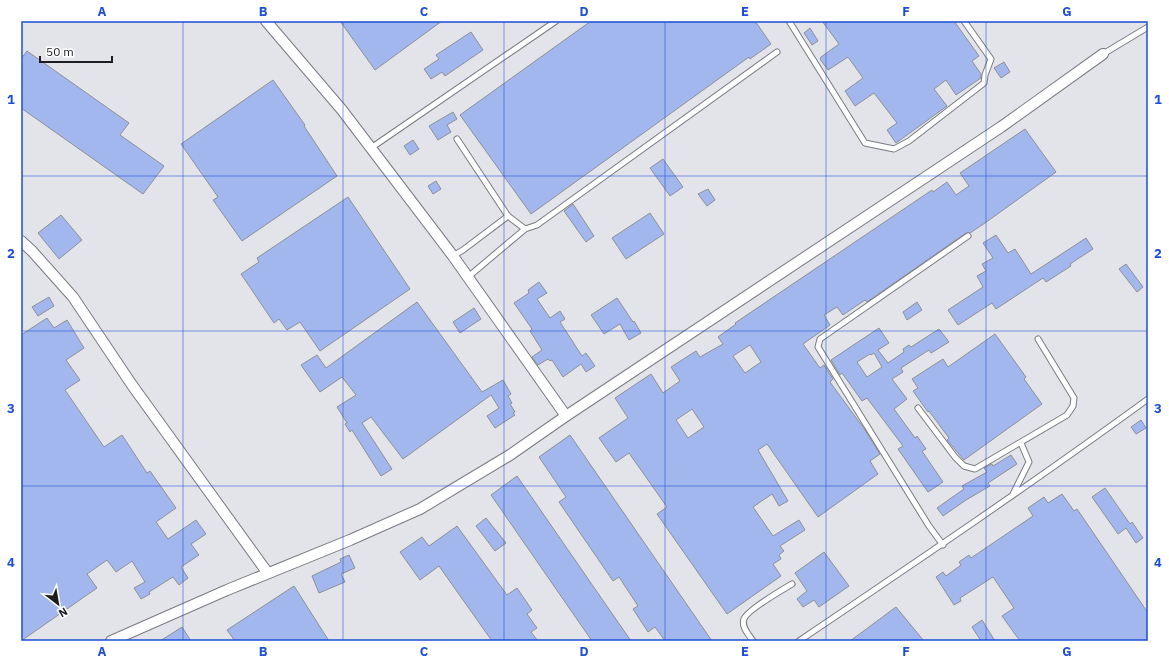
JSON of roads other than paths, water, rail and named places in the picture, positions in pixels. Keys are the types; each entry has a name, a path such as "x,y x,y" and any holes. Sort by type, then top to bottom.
{"street":[{"path":"266,21 342,110 371,148 453,256 566,416"},
{"path":"110,641 267,572 350,540 420,508 510,455 566,416 1002,127 1103,54"},
{"path":"21,241 32,251 73,297 132,385 267,572"}],"lane":[{"path":"371,148 556,21"},
{"path":"789,21 865,143 894,148 909,141 984,83 985,75 991,59 964,21"},
{"path":"1103,54 1148,27"},
{"path":"468,277 525,229 537,224 777,52"},
{"path":"457,139 508,216 525,229"},
{"path":"453,256 508,216"},
{"path":"943,545 929,526 818,347 820,339 968,236"},
{"path":"918,408 955,457 964,466 975,469 1021,443 1067,415 1073,406 1074,398 1038,338"},
{"path":"799,641 943,545 1148,399"},
{"path":"1011,497 1029,462 1021,443"},
{"path":"754,641 744,627 744,619 751,611 792,584"}]}
